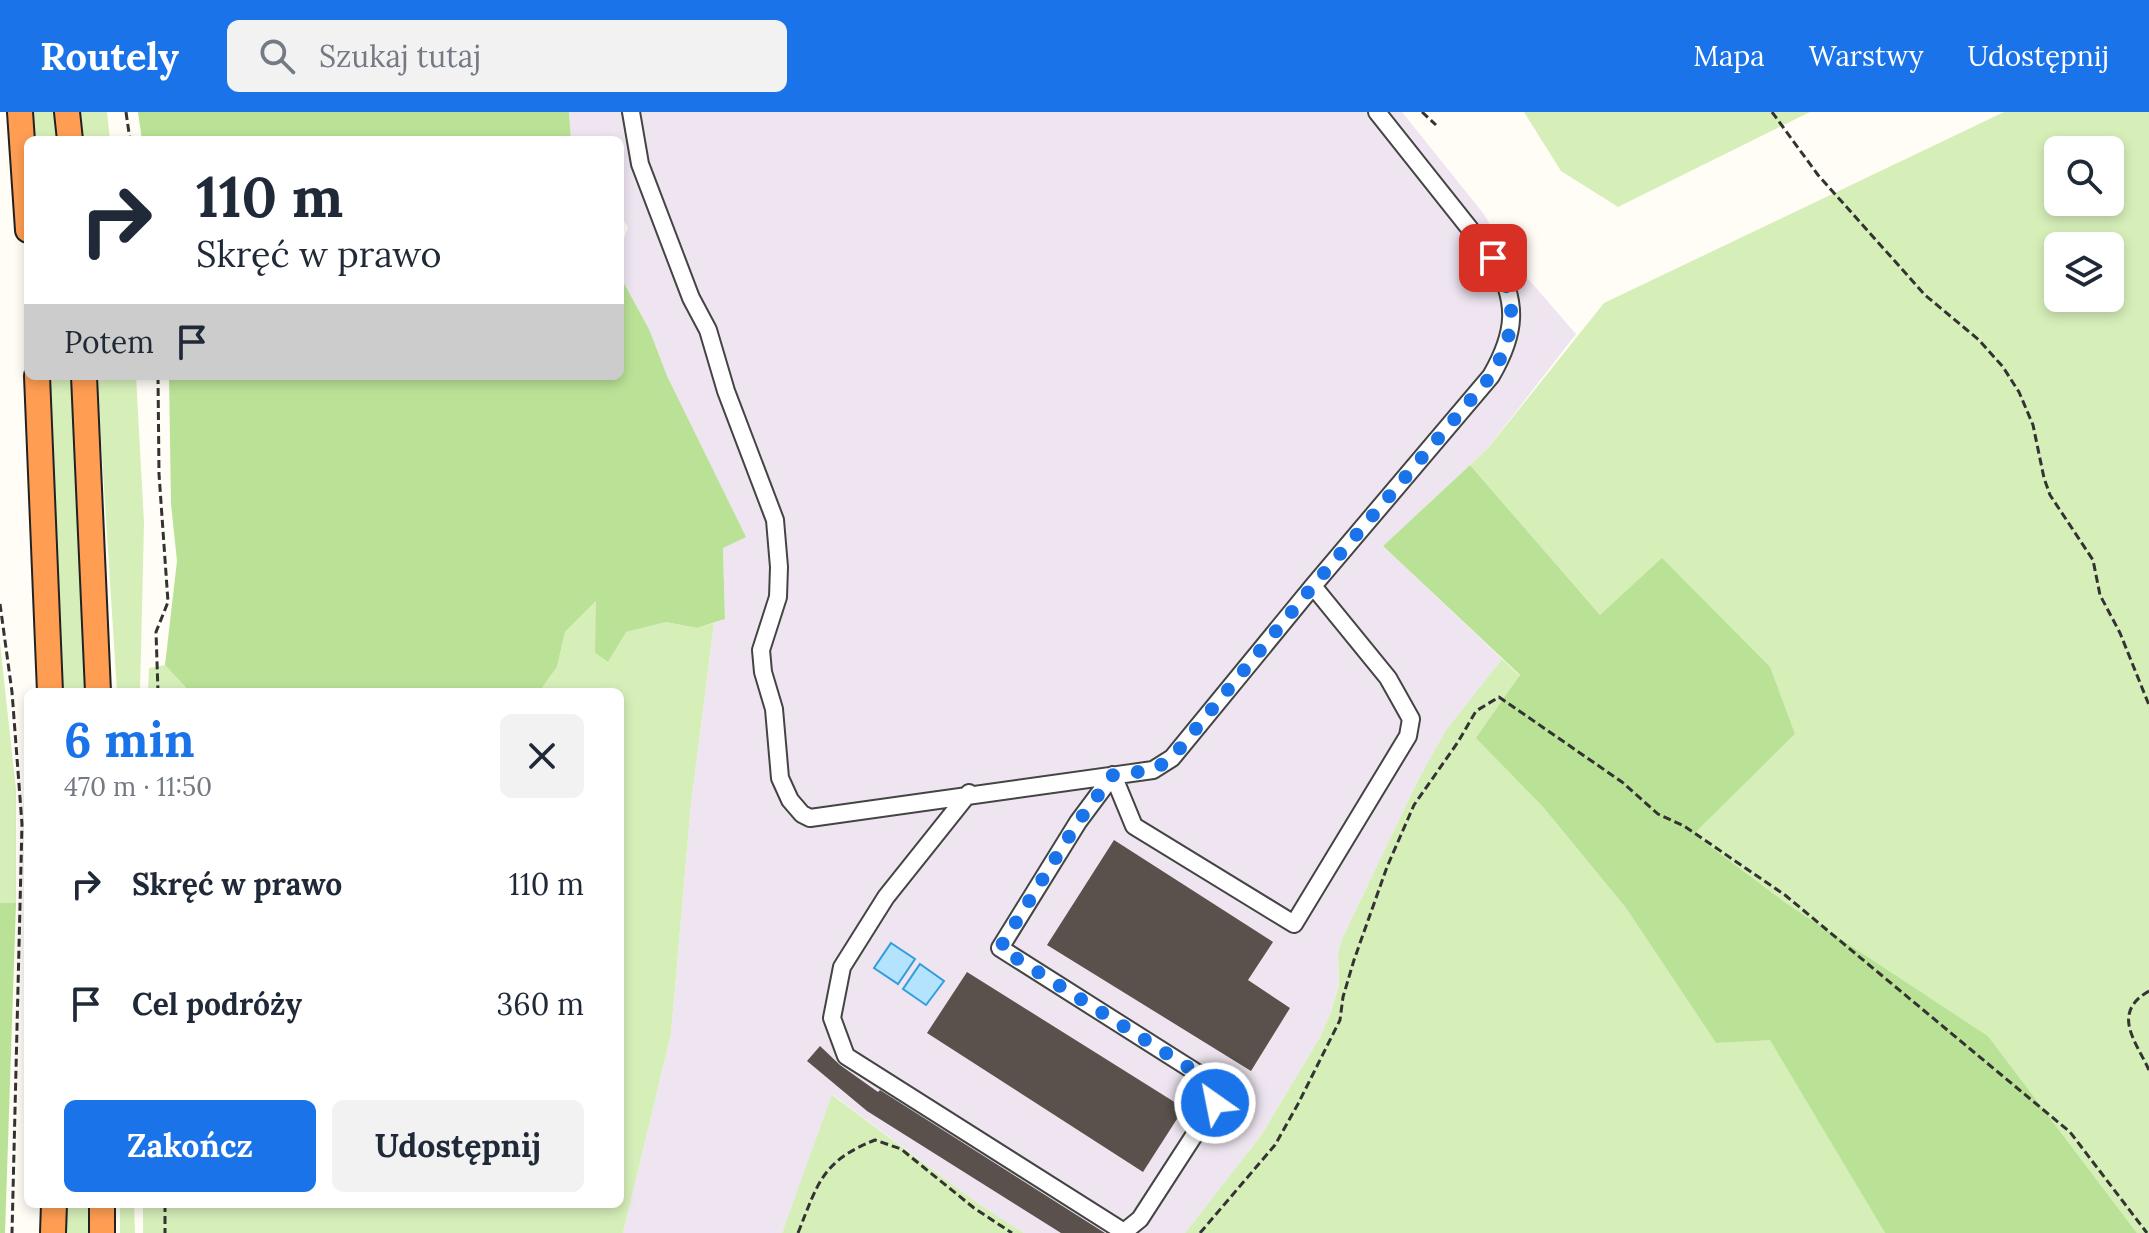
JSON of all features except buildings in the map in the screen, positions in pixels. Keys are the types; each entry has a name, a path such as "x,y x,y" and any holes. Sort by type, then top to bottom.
{"highway":[{"path":"20,112 24,171"},
{"path":"67,112 70,136"},
{"path":"37,380 50,688"},
{"path":"84,380 98,688"},
{"path":"53,1233 54,1208"},
{"path":"102,1208 102,1233"}],"lane":[{"path":"631,112 640,164 691,298 708,330 726,391 775,520 778,597 761,650 763,672 774,709 780,778 790,800 810,818 969,793 1153,770 1172,758 1491,376 1510,336 1510,296 1503,276 1493,258 1377,112"},
{"path":"1113,775 1134,826 1294,924 1408,736 1411,719 1388,678 1313,586"},
{"path":"969,793 886,897 842,967 832,1018 846,1056 1124,1232 1140,1219 1215,1103 1213,1083 1000,948 1078,822 1113,775"}],"path":[{"path":"126,112 129,136"},
{"path":"1422,112 1436,125"},
{"path":"1772,112 1818,175 1925,295 1979,340 2011,380 2033,425 2050,495 2093,560 2100,595 2120,633 2149,705"},
{"path":"158,380 159,474 168,602 156,632 158,688"},
{"path":"0,604 12,692 22,824 12,1233"},
{"path":"1200,1233 1275,1145 1298,1104 1340,1020 1354,960 1387,867 1414,805 1476,711 1499,697 1622,782 1658,814 1684,826 1785,895 2070,1132 2147,1233"},
{"path":"2149,991 2136,999 2129,1010 2127,1024 2149,1070"},
{"path":"798,1233 828,1168 845,1153 875,1140 901,1149 974,1208 1012,1233"},
{"path":"165,1208 165,1233"}],"shaded area":[{"path":"569,112 1402,112 1483,213 1511,259 1576,334 1488,448 1383,546 1502,659 1446,730 1418,780 1342,939 1338,952 1339,983 1320,1037 1262,1134 1185,1233 1024,1233 979,1204 833,1095 782,1233 623,1233 671,1034 691,804 714,623 725,619 723,548 649,329 624,283 624,239 628,227 624,221 624,136 571,136"}],"green space":[{"path":"31,112 55,112 57,136 33,136"},
{"path":"81,112 107,112 110,136 82,136"},
{"path":"138,112 569,112 571,136 141,136"},
{"path":"1524,112 1810,112 1618,207 1561,171"},
{"path":"2004,112 2149,112 2149,1233 2137,1233 1988,1036 1786,903 1694,834 1795,734 1600,615 1470,465 1488,448 1604,303"},
{"path":"624,283 649,329 667,376 746,537 723,548 725,619 697,628 666,622 626,632 608,662 595,653 596,601 565,632 557,667 542,688 186,688 165,665 177,561 171,504 169,380 624,380"},
{"path":"48,380 72,380 86,688 60,688"},
{"path":"97,380 136,380 144,523 140,688 117,688"},
{"path":"1470,465 1600,615 1662,558 1770,667 1795,734 1694,834 1786,903 1988,1036 2137,1233 1885,1233 1770,1040 1716,1043 1626,908 1543,807 1476,738 1520,675 1383,546"},
{"path":"597,600 595,653 608,662 625,632 666,622 697,628 714,623 691,804 671,1034 623,1233 143,1233 143,1208 624,1208 624,688 542,688 557,667 565,632"},
{"path":"0,643 16,790 16,903 0,903"},
{"path":"1502,659 1520,676 1477,738 1543,807 1626,908 1716,1043 1770,1039 1885,1233 1185,1233 1262,1134 1320,1037 1339,984 1338,952 1342,939 1418,780 1446,730"},
{"path":"165,665 186,688 148,688 149,668"},
{"path":"0,903 16,903 5,1233 0,1233"},
{"path":"832,1095 979,1204 1024,1233 782,1233"},
{"path":"64,1208 91,1208 90,1233 64,1233"},
{"path":"120,1208 134,1208 135,1233 120,1233"}],"water":[{"path":"891,943 915,959 898,984 874,968"},
{"path":"920,964 944,981 926,1005 903,989"}],"route":[{"path":"1215,1103 1213,1083 1000,948 1078,822 1113,775 1153,770 1172,758 1491,376 1510,336 1512,316 1510,296 1493,258"}]}
